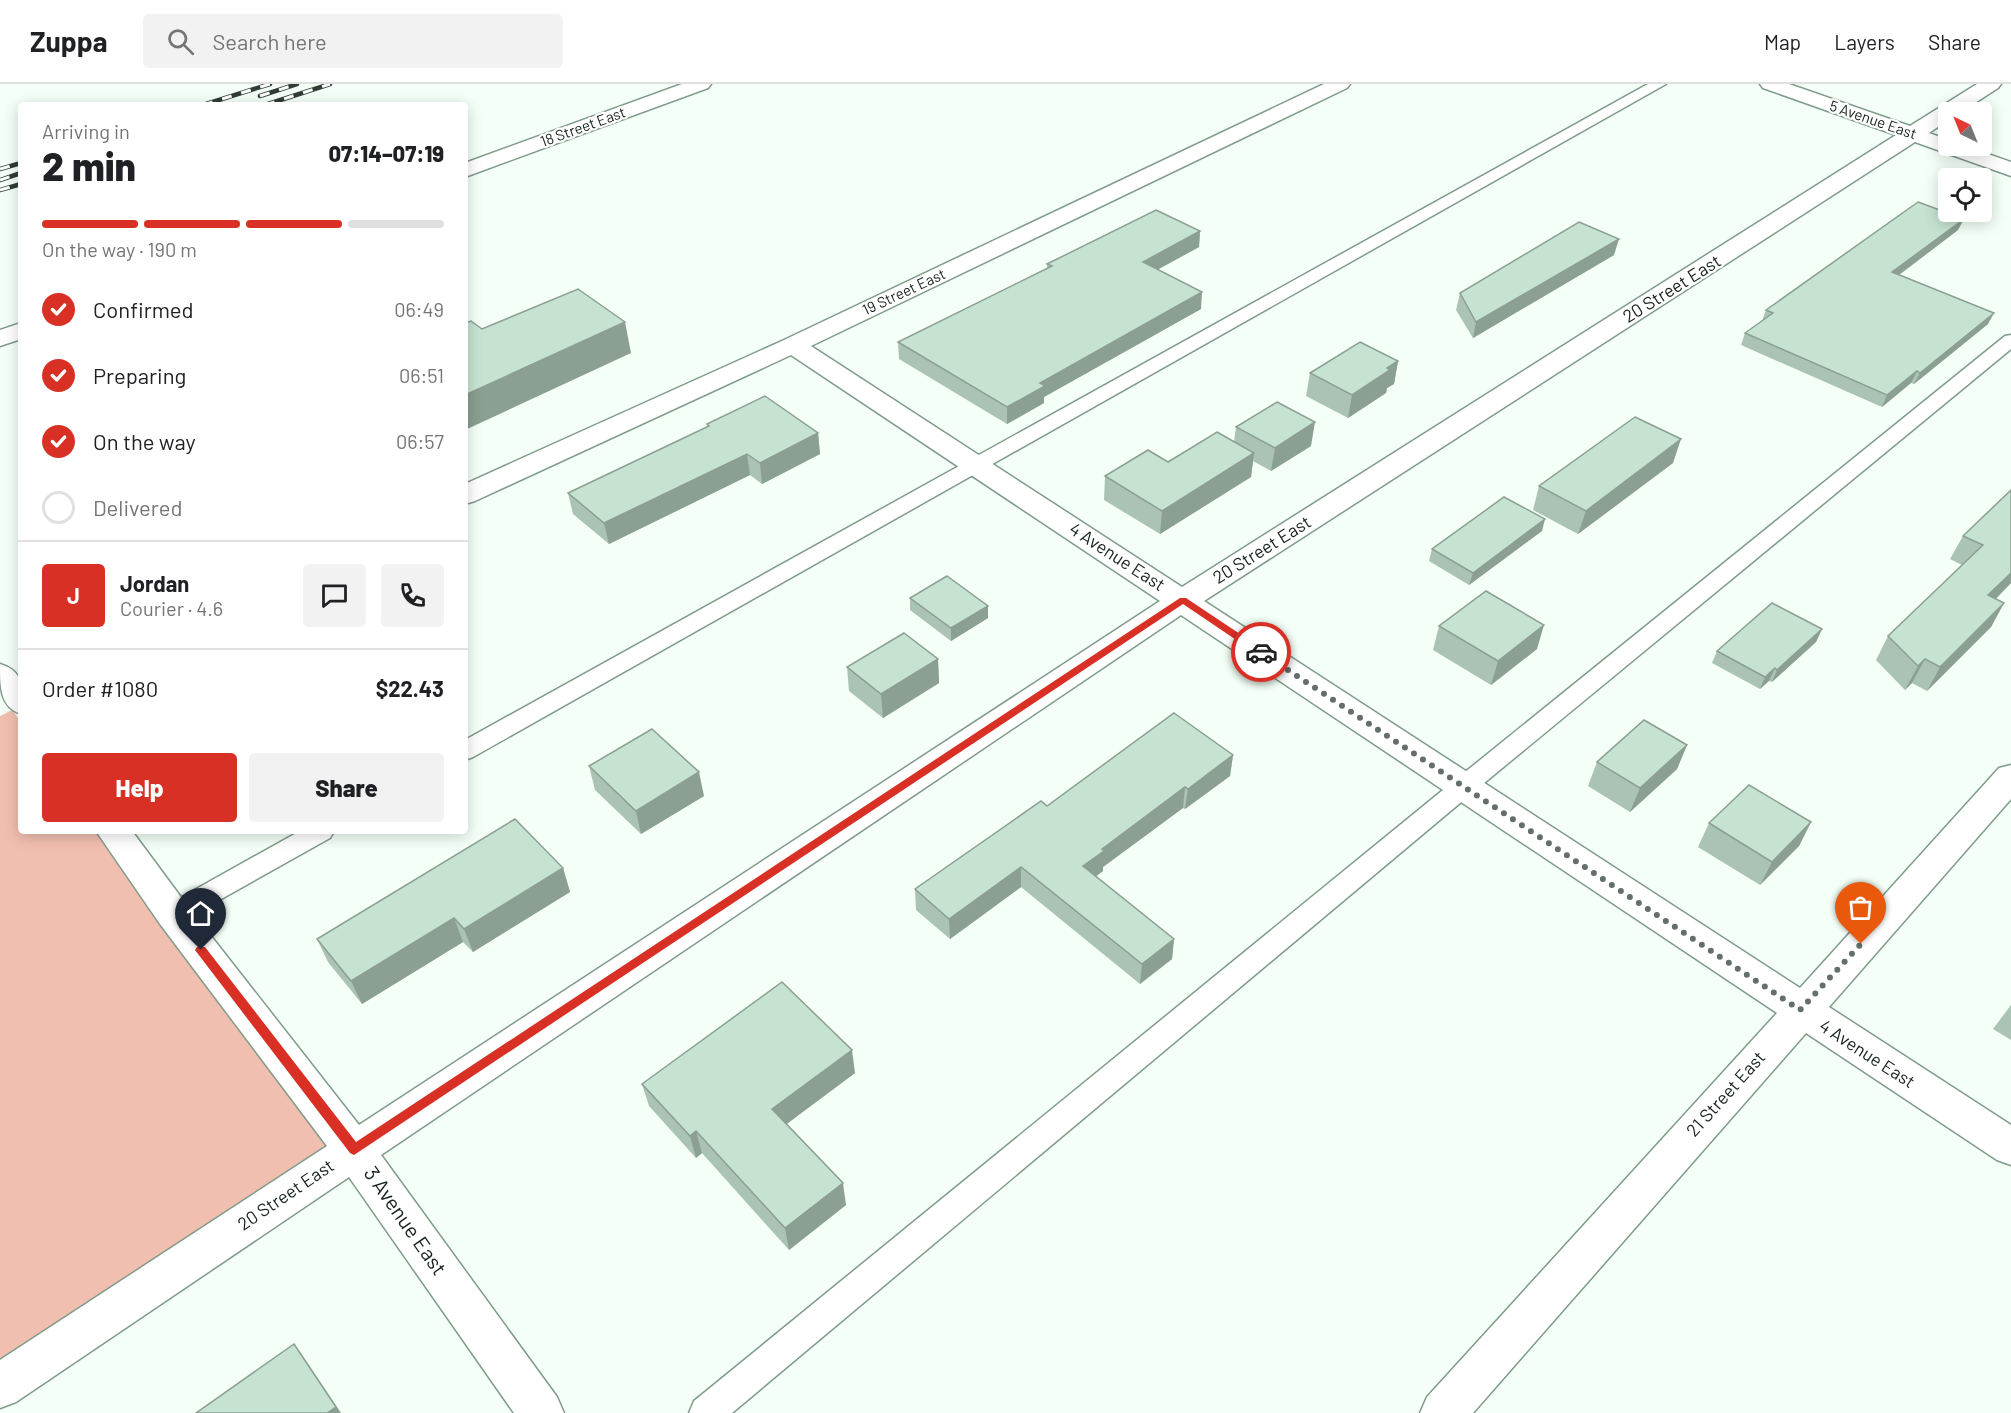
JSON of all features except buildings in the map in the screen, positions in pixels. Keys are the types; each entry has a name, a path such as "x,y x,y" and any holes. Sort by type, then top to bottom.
{"street":[{"name":"18 Street East","path":"468,169 701,84"},
{"name":"19 Street East","path":"468,494 793,345 1340,84"},
{"name":"5 Avenue East","path":"1770,84 2011,169"},
{"name":"20 Street East","path":"0,1386 1183,600 1915,135 1991,84"},
{"path":"0,338 18,331"},
{"name":"4 Avenue East","path":"793,345 2011,1147"},
{"path":"0,675 15,703"},
{"name":"21 Street East","path":"1443,1413 1800,1010 2011,777"},
{"name":"3 Avenue East","path":"115,834 173,914 354,1150 541,1413"}],"lane":[{"path":"468,749 1659,84"},
{"path":"706,1413 1463,787 2011,340"},
{"path":"173,914 316,834"}],"shaded area":[{"path":"12,710 18,718 18,834 105,834 346,1156 0,1385 0,716"}],"railway":[{"path":"213,102 270,84"},
{"path":"260,96 297,84"},
{"path":"274,102 330,84"},
{"path":"0,169 18,164"},
{"path":"0,180 18,174"},
{"path":"0,190 18,185"}],"way so far":[{"path":"1261,652 1800,1010 1861,944"}],"route":[{"path":"201,950 354,1150 1183,600 1261,652"}]}
